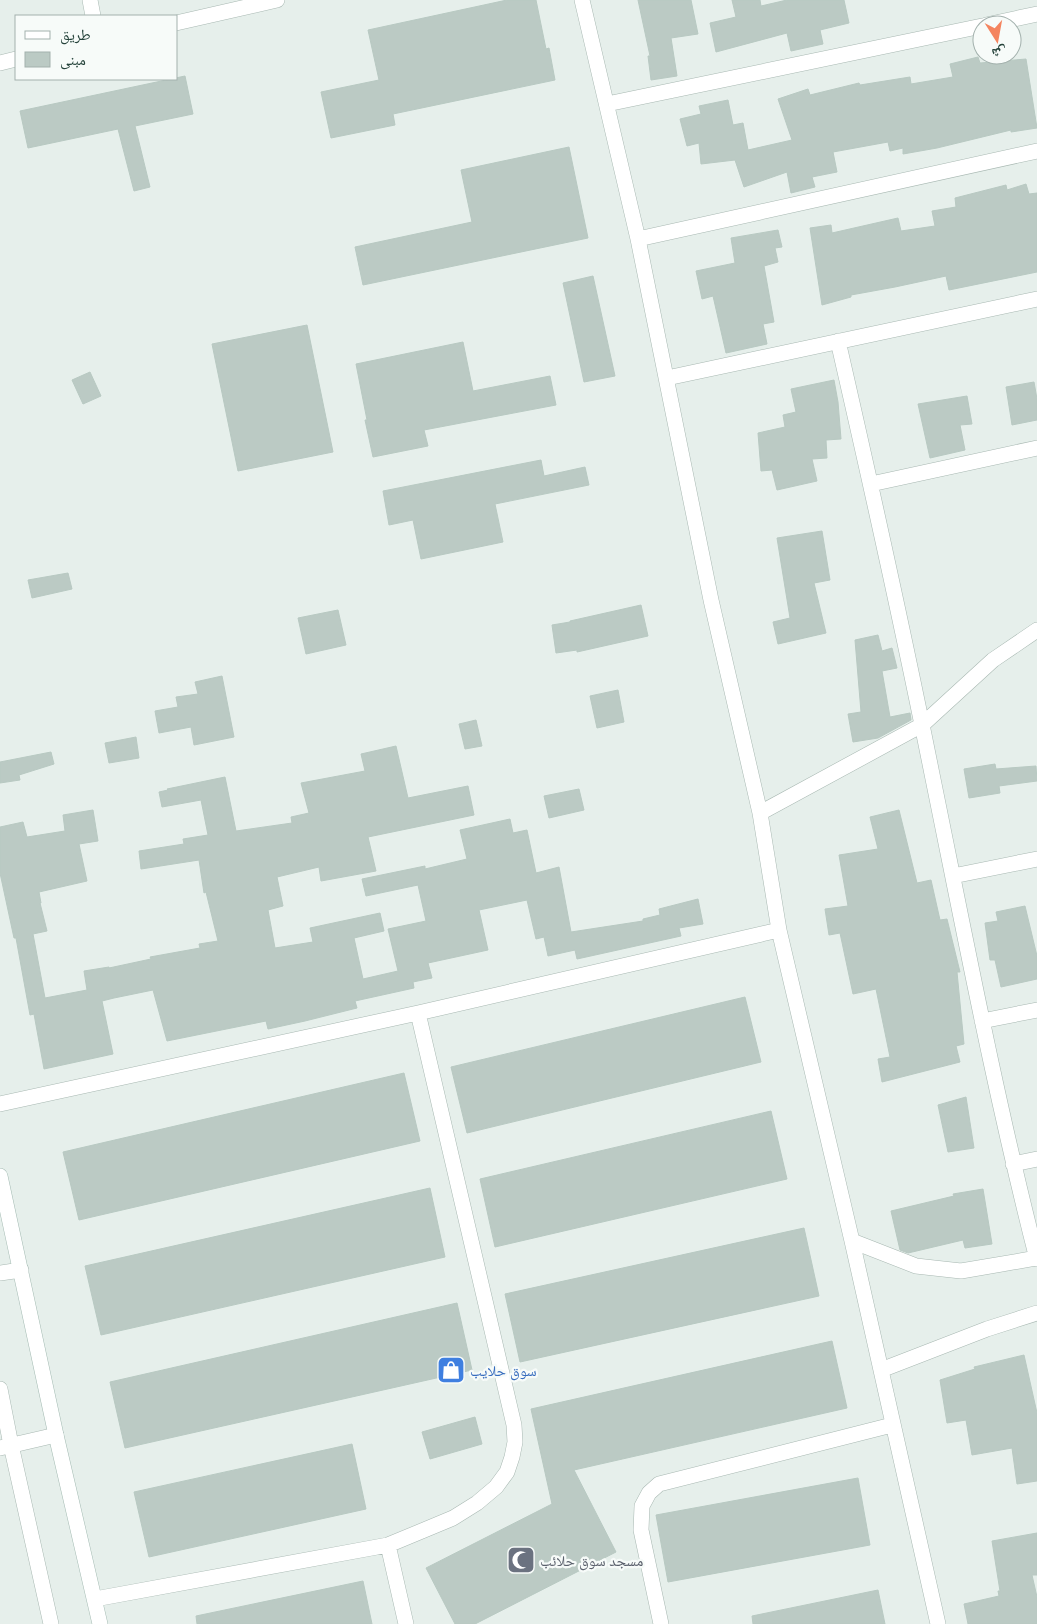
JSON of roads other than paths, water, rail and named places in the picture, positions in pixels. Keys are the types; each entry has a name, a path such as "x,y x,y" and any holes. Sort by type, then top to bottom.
{"street":[{"path":"90,0 93,15"},
{"path":"178,22 235,5 277,0"},
{"path":"582,0 638,239 711,600 760,813 779,930 852,1241 938,1624"},
{"path":"1022,17 1037,14"},
{"path":"607,104 972,28"},
{"path":"0,63 15,59"},
{"path":"638,239 1037,151"},
{"path":"667,378 1037,299"},
{"path":"838,341 871,484 1013,1164 1037,1258 961,1271 916,1266 852,1241"},
{"path":"871,484 1037,448"},
{"path":"760,813 922,725 993,660 1037,630"},
{"path":"953,876 1037,859"},
{"path":"0,1104 418,1013 779,930"},
{"path":"982,1021 1037,1010"},
{"path":"95,1599 388,1545 454,1518 496,1487 507,1472 515,1442 514,1425 418,1013"},
{"path":"1013,1164 1037,1159"},
{"path":"0,1176 56,1435 100,1624"},
{"path":"0,1273 21,1270"},
{"path":"881,1370 987,1329 1037,1313"},
{"path":"0,1389 5,1447 51,1624"},
{"path":"661,1624 641,1530 642,1506 649,1493 659,1484 892,1425"},
{"path":"5,1447 56,1435"},
{"path":"388,1545 406,1624"}],"place":[{"name":"سوق حلايب","path":"451,1370"},
{"name":"مسجد سوق حلائب","path":"521,1560"}]}
